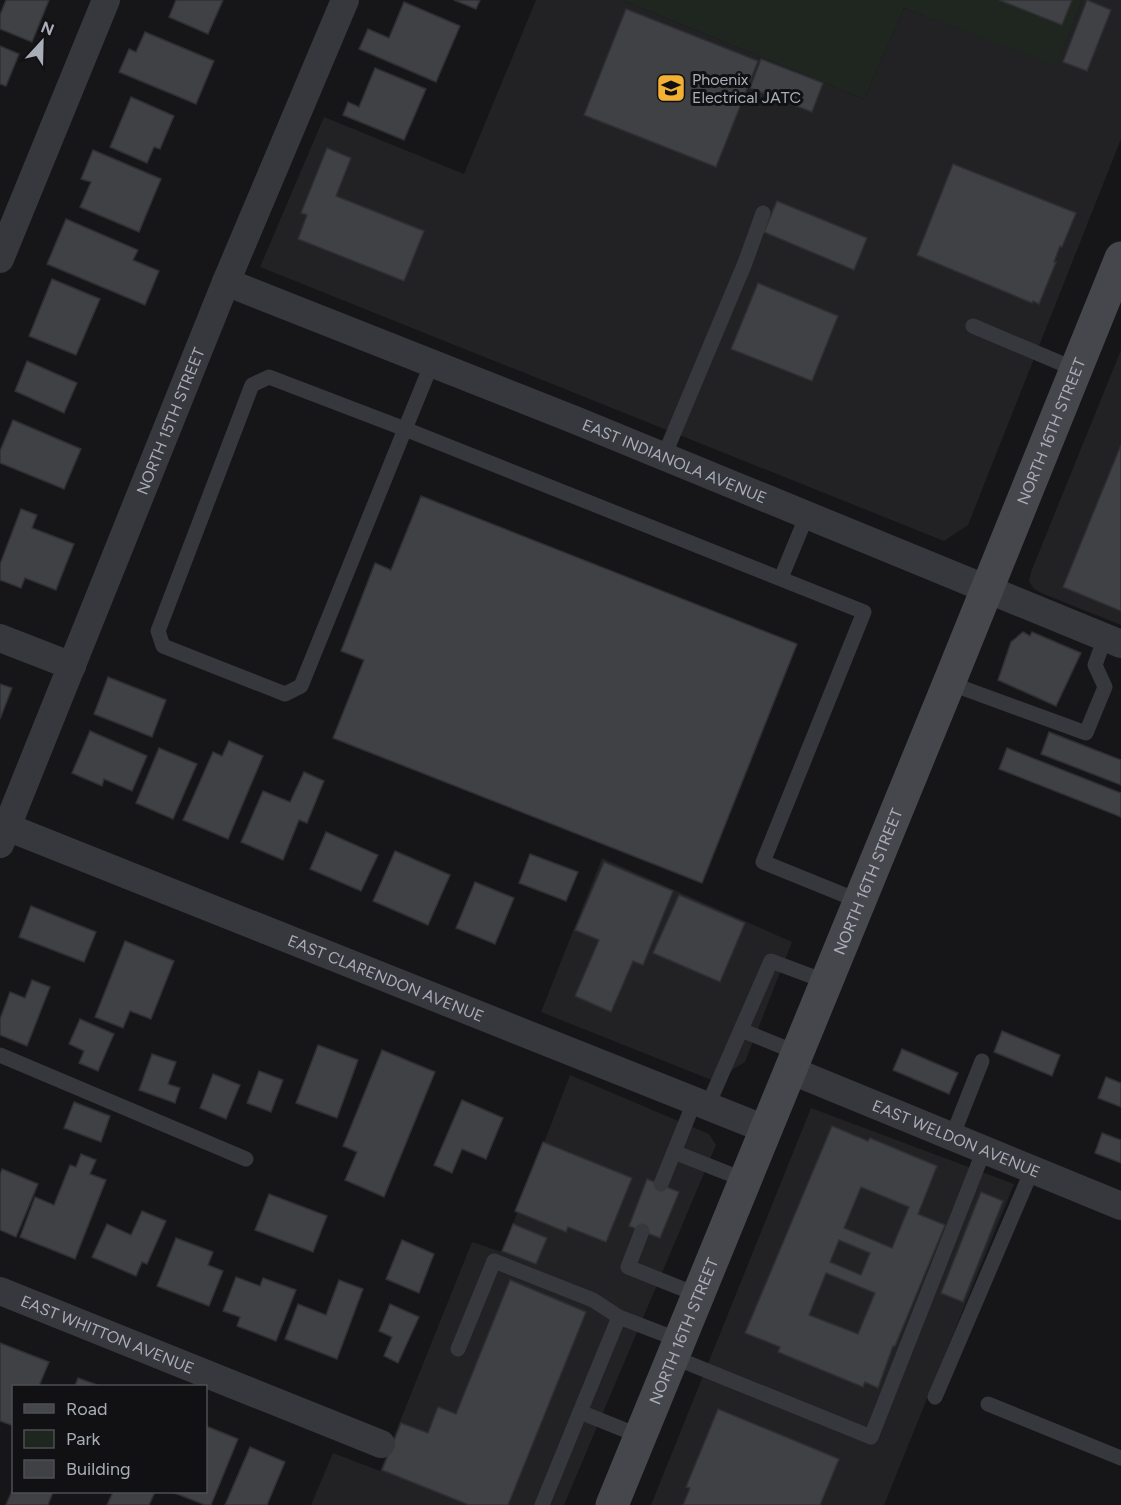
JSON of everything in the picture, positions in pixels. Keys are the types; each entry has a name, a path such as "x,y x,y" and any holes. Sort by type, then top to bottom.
{"main road":[{"name":"NORTH 16TH STREET","path":"612,1505 988,589 1121,258"}],"street":[{"path":"0,258 106,0"},
{"name":"NORTH 15TH STREET","path":"2,838 226,282 345,0"},
{"name":"EAST INDIANOLA AVENUE","path":"226,282 664,456 1113,641"},
{"path":"0,638 72,666"},
{"name":"EAST CLARENDON AVENUE","path":"2,838 702,1102 765,1129"},
{"name":"EAST WELDON AVENUE","path":"794,1062 952,1137 1121,1206"},
{"name":"EAST WHITTON AVENUE","path":"0,1292 381,1444"}],"lane":[{"path":"664,456 745,263 763,213"},
{"path":"974,326 1077,370"},
{"path":"432,363 405,429 301,686 285,694 163,646 158,631 252,385 269,377 405,429 864,612 763,862 859,901"},
{"path":"781,578 807,515"},
{"path":"949,683 1086,732 1105,687 1095,665 1113,641"},
{"path":"661,1185 674,1152 741,1030 771,961 827,982"},
{"path":"741,1030 794,1062"},
{"path":"0,1055 246,1159"},
{"path":"952,1137 982,1061"},
{"path":"458,1348 494,1261 593,1300 676,1349 871,1437 984,1150"},
{"path":"674,1152 745,1180"},
{"path":"935,1397 1032,1170"},
{"path":"642,1231 628,1268 698,1295"},
{"path":"542,1505 619,1317"},
{"path":"988,1404 1121,1458"},
{"path":"580,1412 640,1436"}],"shaded area":[{"path":"536,0 622,0 864,99 904,8 1056,65 1082,1 1080,0 1121,0 1121,139 968,525 944,541 260,267 324,117 464,174"},
{"path":"1121,350 1121,625 1046,595 1034,589 1029,581"},
{"path":"602,858 792,942 745,1062 714,1081 541,1012"},
{"path":"570,1075 709,1134 716,1145 564,1505 311,1505 333,1453 380,1471 472,1242 502,1252"},
{"path":"811,1108 1014,1184 884,1505 651,1505"}],"green space":[{"path":"622,0 1082,1 1056,66 904,8 864,99"}],"building":[{"path":"6,0 49,0 32,42 0,29 0,15"},
{"path":"176,0 223,0 208,34 169,17"},
{"path":"454,0 480,0 476,9"},
{"path":"999,0 1072,0 1062,25"},
{"path":"1087,0 1111,10 1087,71 1063,62"},
{"path":"404,2 460,26 436,82 359,49 368,29 389,38"},
{"name":"Phoenix Electrical JATC","path":"626,9 758,61 716,167 584,115"},
{"path":"145,32 214,61 196,104 119,72 129,49 136,52"},
{"path":"0,46 19,54 6,86 0,84"},
{"path":"761,59 823,83 812,112 750,88"},
{"path":"375,68 426,89 404,140 343,115 348,102 359,107"},
{"path":"131,97 174,116 160,149 154,147 147,163 110,147"},
{"path":"327,148 351,158 336,196 424,231 404,281 298,239 307,215 301,213"},
{"path":"93,150 161,179 139,232 80,207 91,182 81,179"},
{"path":"953,164 1076,213 1062,247 1060,246 1039,304 917,255"},
{"path":"777,201 867,238 854,270 764,232"},
{"path":"66,219 138,250 133,260 159,271 145,305 47,264"},
{"path":"52,279 100,299 76,355 29,336"},
{"path":"758,283 838,316 812,381 731,349"},
{"path":"27,361 77,383 64,413 15,391"},
{"path":"13,420 81,449 64,489 0,463 0,451"},
{"path":"1121,445 1121,611 1063,587"},
{"path":"421,496 797,644 702,883 333,738 364,660 341,651 375,563 391,570"},
{"path":"21,509 37,515 32,528 74,544 56,590 25,578 21,588 0,580 0,564"},
{"path":"1023,632 1030,636 1032,632 1081,653 1056,706 998,680 1011,642"},
{"path":"108,677 166,700 152,737 94,714"},
{"path":"0,684 12,688 0,719"},
{"path":"90,731 147,756 132,791 104,779 102,786 72,773"},
{"path":"1049,732 1121,760 1121,785 1041,754"},
{"path":"229,741 263,756 228,839 183,820 213,752 222,756"},
{"path":"159,748 197,764 173,819 136,803"},
{"path":"1007,748 1121,793 1121,817 999,769"},
{"path":"304,772 324,781 307,823 299,820 283,860 241,842 263,791 290,802"},
{"path":"326,832 378,855 361,891 310,869"},
{"path":"395,851 450,875 428,925 373,901"},
{"path":"530,854 578,872 566,901 519,883"},
{"path":"604,862 673,891 643,965 633,961 611,1012 575,996 599,940 575,930"},
{"path":"475,882 514,898 495,944 456,928"},
{"path":"679,895 745,923 720,982 653,953"},
{"path":"31,906 96,932 84,962 19,937"},
{"path":"125,941 174,961 151,1019 130,1011 123,1028 95,1017"},
{"path":"32,980 50,987 27,1046 0,1035 0,1019 10,992 25,998"},
{"path":"80,1019 114,1034 98,1071 79,1063 84,1051 69,1044"},
{"path":"1002,1031 1060,1055 1052,1076 994,1052"},
{"path":"318,1045 358,1060 337,1118 296,1103"},
{"path":"902,1049 958,1073 949,1094 893,1070"},
{"path":"382,1050 435,1072 384,1197 345,1180 357,1152 343,1146"},
{"path":"152,1054 176,1062 168,1084 180,1088 175,1103 139,1090"},
{"path":"259,1071 283,1080 271,1112 247,1103"},
{"path":"213,1074 240,1085 226,1119 200,1108"},
{"path":"1106,1077 1121,1083 1121,1107 1098,1098"},
{"path":"462,1100 503,1118 486,1159 462,1149 452,1173 434,1165"},
{"path":"74,1102 110,1116 101,1142 64,1128"},
{"path":"832,1126 868,1141 870,1138 937,1166 918,1214 945,1225 895,1346 893,1346 878,1388 865,1382 863,1387 778,1352 780,1347 745,1333","holes":["861,1187 909,1207 892,1248 844,1228","839,1240 870,1253 861,1275 830,1262","826,1273 875,1293 858,1334 809,1315"]},
{"path":"1102,1133 1121,1140 1121,1163 1095,1153"},
{"path":"543,1142 632,1178 606,1242 568,1227 566,1232 515,1211"},
{"path":"81,1154 96,1160 90,1174 106,1180 75,1259 20,1237 35,1197 54,1205 70,1165 76,1167"},
{"path":"2,1169 38,1184 16,1237 0,1230 0,1175"},
{"path":"647,1179 679,1192 660,1238 629,1226"},
{"path":"981,1192 1003,1201 963,1302 941,1293"},
{"path":"269,1194 327,1216 313,1252 255,1230"},
{"path":"142,1211 166,1221 147,1264 142,1262 136,1276 92,1257 107,1224 131,1235"},
{"path":"513,1224 547,1238 536,1264 502,1251"},
{"path":"176,1238 213,1252 208,1265 223,1271 209,1306 157,1286"},
{"path":"402,1240 434,1254 419,1293 386,1279"},
{"path":"236,1277 260,1286 263,1278 296,1290 276,1341 237,1326 240,1317 223,1311"},
{"path":"339,1280 363,1289 337,1359 285,1339 298,1304 326,1315"},
{"path":"510,1280 586,1312 508,1505 469,1505 382,1470 401,1423 428,1433 438,1407 456,1414"},
{"path":"390,1304 419,1317 398,1363 384,1356 392,1337 379,1331"},
{"path":"0,1343 49,1362 39,1385 12,1385 12,1425 0,1421"},
{"path":"78,1378 97,1385 75,1385"},
{"path":"718,1409 839,1459 820,1505 683,1505 690,1488 686,1487"},
{"path":"207,1426 238,1439 211,1505 205,1505 175,1493 207,1493"},
{"path":"250,1447 285,1462 267,1505 225,1505"},
{"path":"12,1491 12,1493 53,1493 48,1505 6,1505"},
{"path":"113,1493 155,1493 149,1505 107,1505"}],"place":[{"name":"Phoenix Electrical JATC","path":"671,88"}]}
